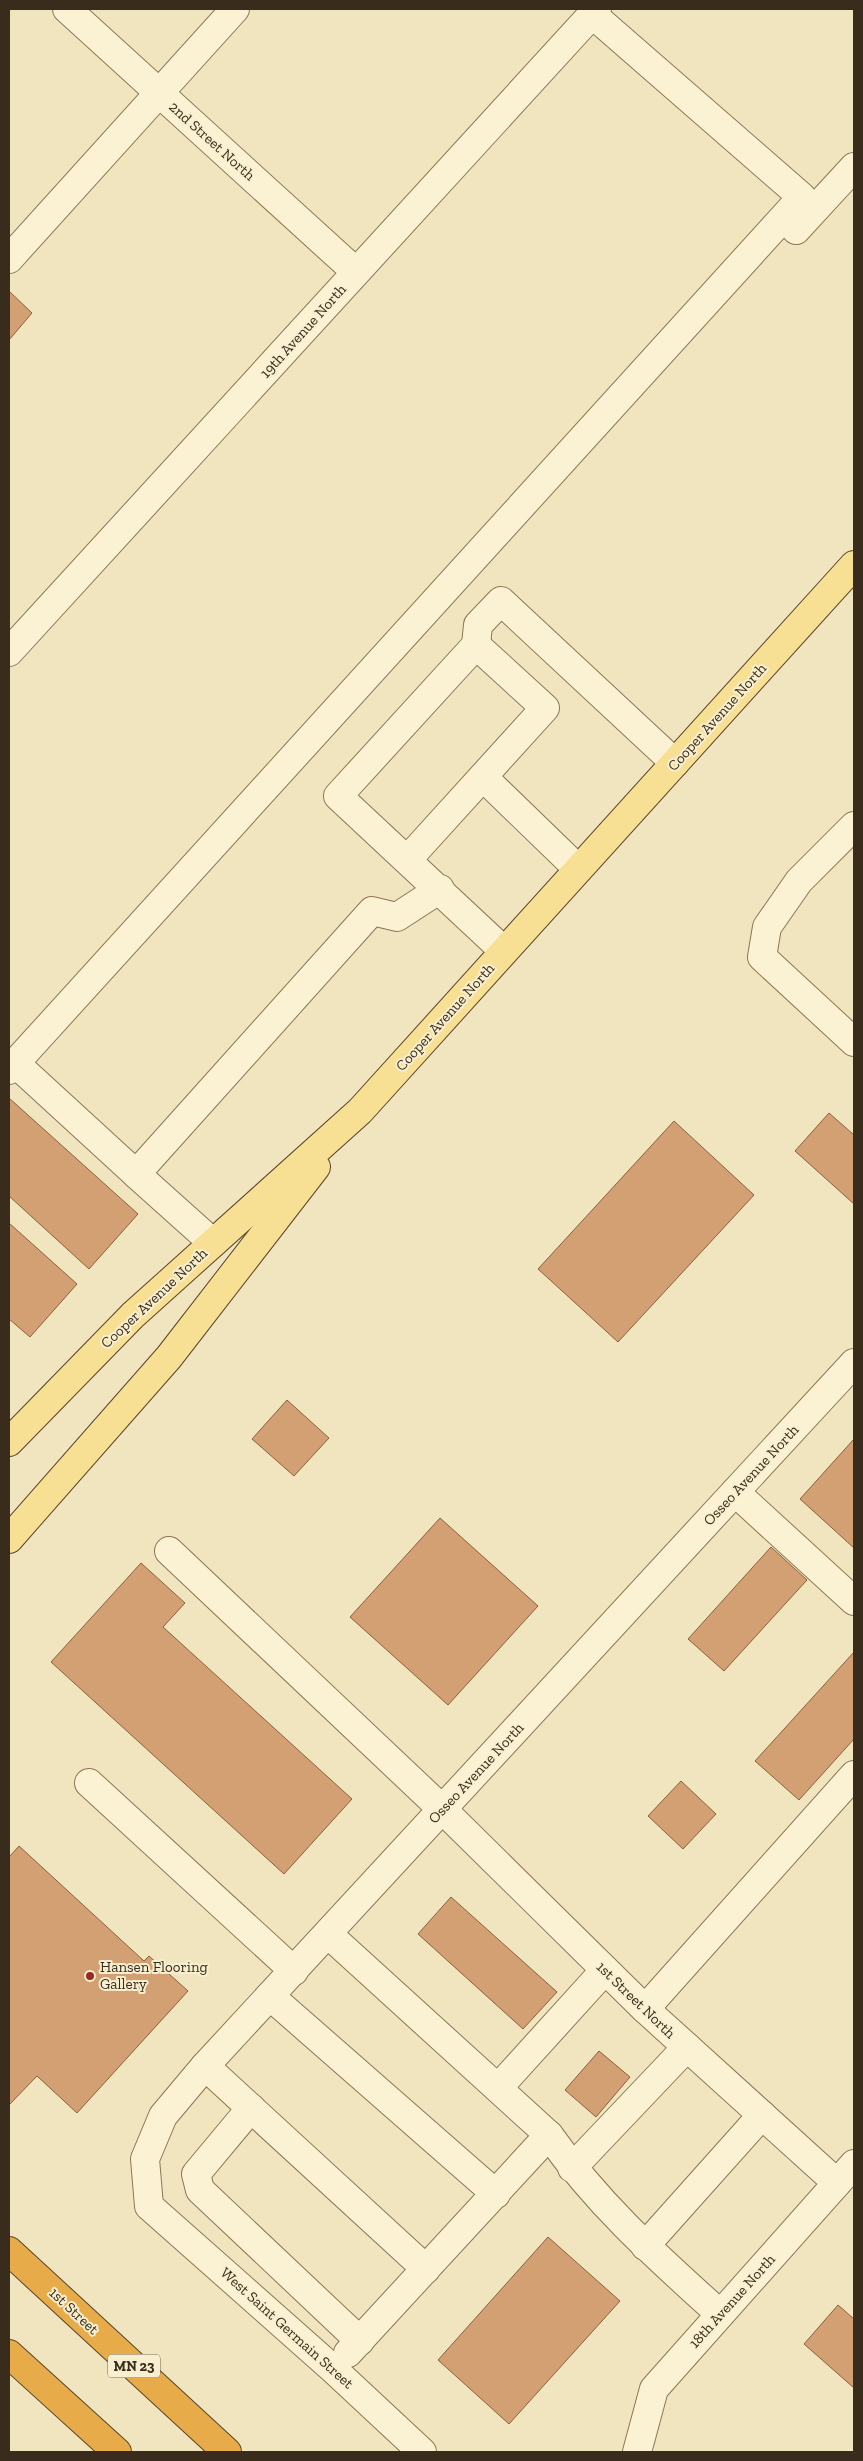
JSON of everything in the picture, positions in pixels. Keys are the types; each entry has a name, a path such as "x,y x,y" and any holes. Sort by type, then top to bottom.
{"highway":[{"name":"1st Street","path":"9,2251 227,2452"},
{"path":"9,2354 117,2452"}],"main road":[{"name":"Cooper Avenue North","path":"12,1433 133,1315 360,1111 854,565"},
{"path":"9,1539 169,1357 360,1111"}],"street":[{"name":"2nd Street North","path":"67,9 356,272"},
{"path":"9,258 235,9"},
{"path":"213,1243 12,1067 802,197 594,11"},
{"name":"19th Avenue North","path":"9,652 594,11"},
{"path":"774,228 792,234 854,167"},
{"path":"504,951 408,859 338,796 476,645 478,625 501,601 675,763"},
{"path":"408,859 545,708 476,645"},
{"path":"483,777 578,869"},
{"path":"854,826 799,881 767,927 762,957 854,1042"},
{"path":"136,1174 372,911 397,917 440,889"},
{"name":"Osseo Avenue North","path":"150,2206 145,2160 163,2116 205,2066 854,1363"},
{"path":"735,1492 854,1601"},
{"name":"1st Street North","path":"169,1551 443,1810 645,2009 762,2115 846,2173"},
{"path":"645,2009 854,1774"},
{"path":"89,1783 294,1971"},
{"path":"328,1934 549,2135 572,2168 628,2231 720,2314"},
{"path":"498,2088 605,1970"},
{"path":"270,1996 496,2194"},
{"path":"572,2168 687,2047"},
{"path":"205,2066 426,2269"},
{"path":"250,2108 196,2174 200,2190 360,2341"},
{"path":"645,2246 762,2115"},
{"path":"333,2369 549,2135"},
{"name":"18th Avenue North","path":"637,2452 654,2388 846,2173"},
{"name":"West Saint Germain Street","path":"150,2206 333,2369 422,2452"}],"building":[{"path":"9,291 32,313 9,340"},
{"path":"9,1098 138,1214 89,1269 9,1196"},
{"path":"829,1113 854,1135 854,1204 795,1151"},
{"path":"674,1121 754,1195 618,1342 538,1269"},
{"path":"9,1223 77,1284 30,1337 9,1319"},
{"path":"287,1400 329,1438 294,1476 252,1439"},
{"path":"854,1439 854,1548 800,1499"},
{"path":"440,1518 538,1606 448,1705 350,1617"},
{"path":"771,1547 807,1580 724,1671 688,1639"},
{"path":"141,1563 185,1603 163,1627 352,1799 284,1874 51,1662"},
{"path":"854,1652 854,1739 799,1800 755,1761"},
{"path":"681,1781 716,1814 683,1849 648,1816"},
{"name":"Hansen Flooring Gallery","path":"19,1846 144,1961 149,1956 188,1991 77,2113 37,2076 9,2105 9,1857"},
{"path":"451,1897 557,1992 523,2029 418,1934"},
{"path":"599,2051 630,2077 596,2117 565,2090"},
{"path":"548,2237 620,2301 509,2424 438,2360"},
{"path":"838,2305 854,2319 854,2388 804,2344"}],"place":[{"name":"Hansen Flooring Gallery","path":"90,1976"}]}
